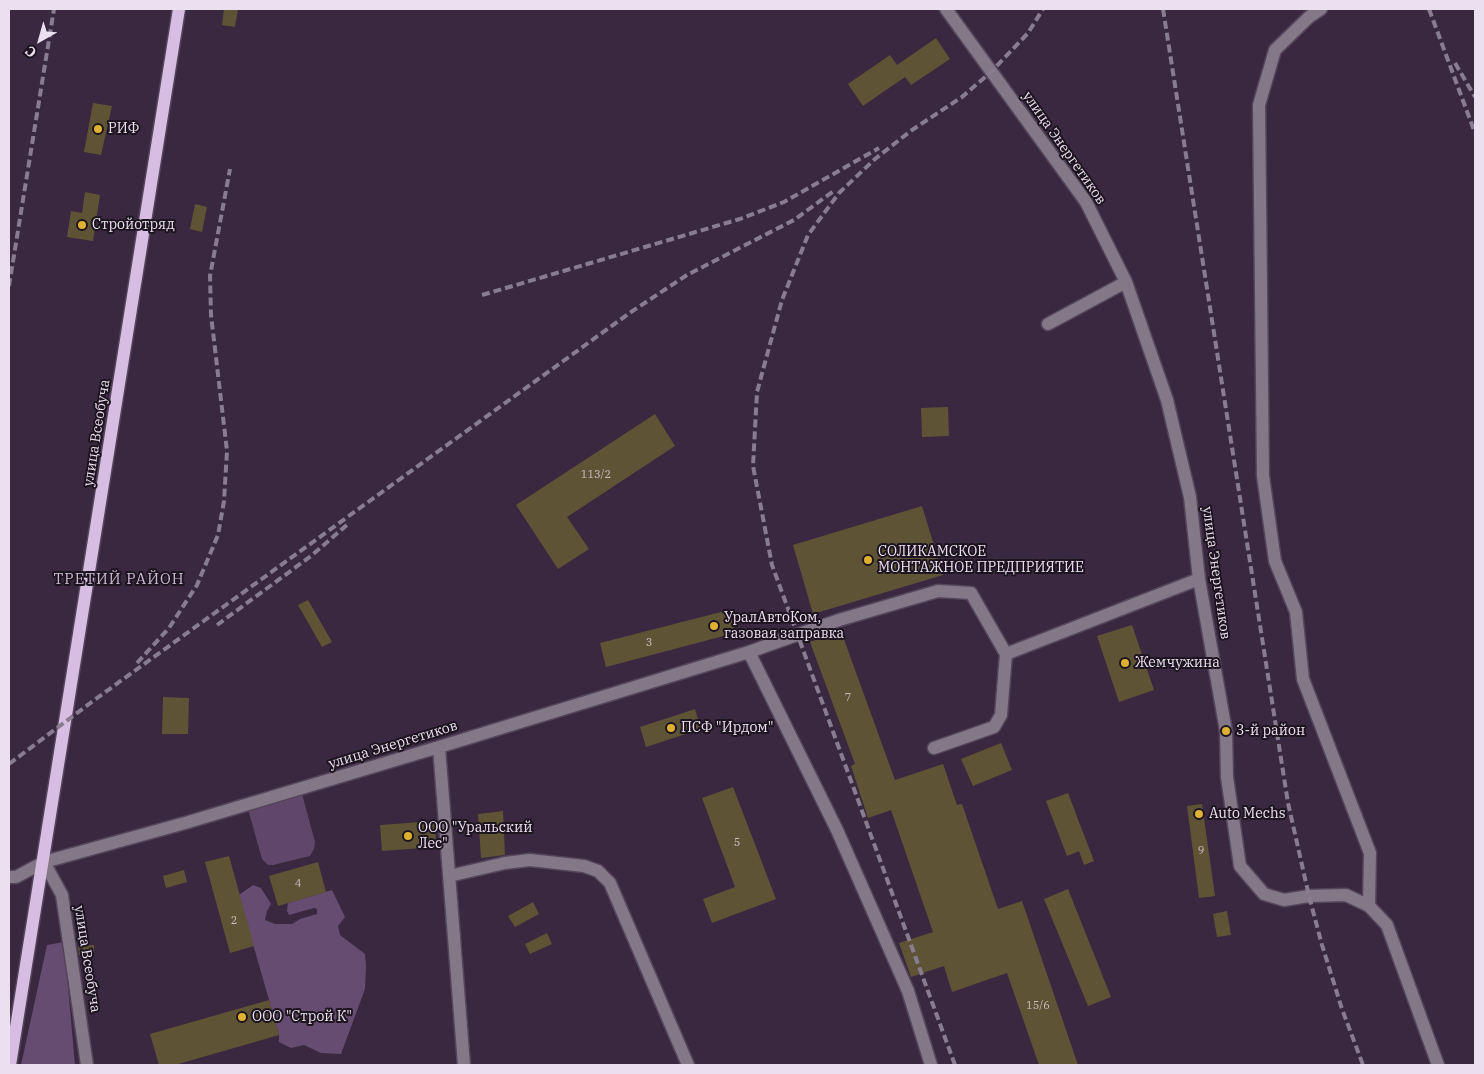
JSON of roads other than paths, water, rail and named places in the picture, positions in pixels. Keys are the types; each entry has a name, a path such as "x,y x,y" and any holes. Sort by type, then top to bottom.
{"main road":[{"name":"улица Всеобуча","path":"10,1065 179,9"}],"street":[{"name":"улица Энергетиков","path":"946,9 1086,202 1126,282 1169,410 1190,497 1199,579 1226,731 1227,777 1240,866 1264,894 1284,900 1309,896 1346,895 1369,906 1387,925 1438,1065"},
{"path":"1321,9 1309,16 1276,50 1259,105 1263,476 1275,561 1296,612 1303,679 1370,853 1369,906"},
{"path":"1048,324 1126,282"},
{"path":"934,748 994,727 1002,715 1006,654 1199,579"},
{"name":"улица Энергетиков","path":"44,862 185,823 439,748 749,652 839,620 938,591 971,593 1006,654"},
{"path":"749,652 837,830 908,990 931,1065"},
{"path":"439,748 464,1065"},
{"path":"450,876 505,863 530,860 584,866 598,871 610,883 688,1065"},
{"path":"9,877 16,876 44,862"},
{"name":"улица Всеобуча","path":"44,862 62,894 87,1065"}],"railway":[{"path":"9,286 54,9"},
{"path":"955,1065 772,565 753,466 757,392 782,300 808,235 839,193 875,159 912,130 962,97 992,71 1028,33 1043,9"},
{"path":"1163,9 1288,803 1322,945 1342,1009 1363,1065"},
{"path":"1429,9 1475,133"},
{"path":"1455,63 1475,97"},
{"path":"482,295 740,219 784,202 879,148"},
{"path":"137,663 169,628 197,585 218,535 224,501 227,451 211,315 210,276 230,169"},
{"path":"9,764 93,701 631,312 687,275 794,220 835,190"},
{"path":"217,625 311,556 348,524"}],"place":[{"name":"РИФ","path":"98,129"},
{"name":"Стройотряд","path":"82,225"},
{"name":"СОЛИКАМСКОЕ МОНТАЖНОЕ ПРЕДПРИЯТИЕ","path":"868,560"},
{"name":"УралАвтоКом, газовая заправка","path":"714,626"},
{"name":"Жемчужина","path":"1125,663"},
{"name":"ПСФ \"Ирдом\"","path":"671,728"},
{"name":"3-й район","path":"1226,731"},
{"name":"Auto Mechs","path":"1199,814"},
{"name":"ООО \"Уральский Лес\"","path":"408,836"},
{"name":"ООО \"Строй К\"","path":"242,1017"}],"district":[{"name":"ТРЕТИЙ РАЙОН","path":"119,580"}]}
